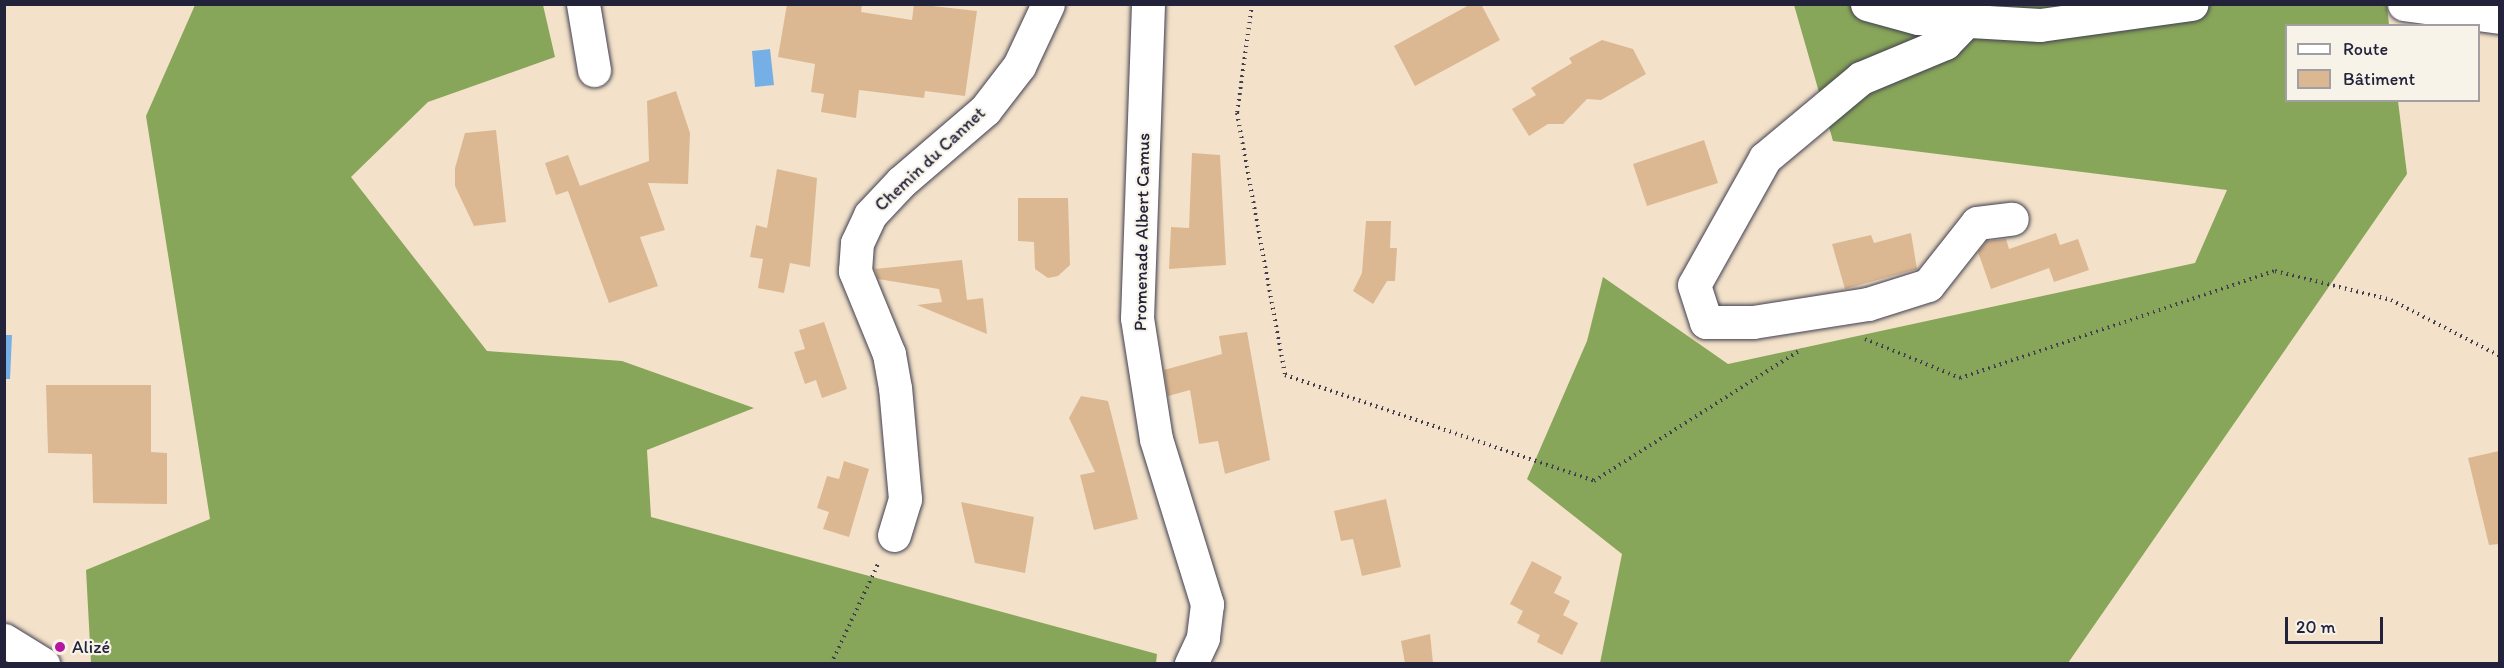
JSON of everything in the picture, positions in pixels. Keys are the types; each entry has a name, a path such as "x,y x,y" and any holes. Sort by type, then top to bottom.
{"street":[{"path":"583,4 594,70"},
{"name":"Chemin du Cannet","path":"894,535 905,499 895,388 889,354 855,271 857,243 883,201 985,110 1019,66 1048,4"},
{"name":"Promenade Albert Camus","path":"1148,4 1137,318 1156,439 1207,604 1203,638 1191,663"},
{"path":"1867,4 1918,18 2040,25 2192,4"},
{"path":"2404,4 2499,18"},
{"path":"1967,20 1945,43 1861,78 1765,158 1694,285 1706,322 1753,322 1868,304 1928,285 1977,224 2012,219"},
{"path":"4,640 43,663"}],"path":[{"path":"831,663 894,535"}],"green space":[{"path":"195,5 543,5 555,57 428,102 351,177 487,351 622,361 754,408 647,450 651,517 1157,654 1156,663 91,663 86,570 210,519 146,116"},
{"path":"1794,5 2387,5 2389,24 2285,24 2285,102 2398,102 2407,174 2068,663 1600,663 1622,554 1527,479 1587,341 1603,277 1728,364 2195,263 2227,190 1833,141"}],"water":[{"path":"770,49 774,85 755,87 752,51"},
{"path":"5,335 12,335 10,379 5,379"}],"building":[{"path":"787,4 862,4 861,12 912,20 914,4 977,11 965,96 925,91 924,98 859,90 856,118 821,112 824,94 811,92 815,64 778,57"},
{"path":"1471,4 1481,4 1500,40 1415,86 1394,46"},
{"path":"1602,40 1633,49 1646,74 1601,100 1587,99 1563,124 1548,124 1529,136 1512,109 1536,95 1531,88 1572,63 1569,58"},
{"path":"676,91 690,133 688,184 648,183 665,230 640,237 658,286 609,303 568,191 556,195 545,163 568,155 580,186 649,161 647,101"},
{"path":"496,130 506,222 474,226 455,186 455,168 465,133"},
{"path":"1704,140 1718,183 1647,206 1633,164"},
{"path":"1192,153 1220,155 1226,265 1169,269 1171,227 1189,228"},
{"path":"777,169 817,178 810,267 790,263 784,293 758,288 763,259 750,257 756,225 767,228"},
{"path":"1018,198 1068,198 1070,265 1058,276 1048,278 1035,269 1034,242 1018,241"},
{"path":"1366,221 1391,221 1390,248 1397,248 1395,281 1387,281 1373,304 1353,291 1362,273"},
{"path":"1911,233 1917,269 1845,289 1832,244 1871,235 1874,243"},
{"path":"2056,233 2060,245 2078,239 2089,270 2054,282 2049,268 1991,289 1978,252 1987,241 2006,239 2009,249"},
{"path":"962,260 967,300 983,298 987,334 917,305 942,302 939,289 878,279 875,269"},
{"path":"824,322 847,389 822,398 816,380 805,384 794,352 805,349 799,330"},
{"path":"1247,332 1270,460 1225,474 1218,441 1199,444 1190,390 1168,396 1164,370 1222,354 1219,336"},
{"path":"46,385 151,385 151,452 167,453 167,504 93,503 92,454 48,453"},
{"path":"1081,396 1108,401 1138,519 1094,530 1080,475 1095,472 1069,418"},
{"path":"2499,451 2499,544 2489,545 2468,458"},
{"path":"844,461 869,469 849,537 823,529 829,512 817,508 827,476 839,479"},
{"path":"1386,499 1401,567 1362,576 1353,539 1341,541 1334,511"},
{"path":"961,502 1034,517 1025,573 975,563"},
{"path":"1532,561 1562,577 1554,593 1570,601 1563,615 1578,623 1562,655 1537,642 1540,635 1517,623 1523,611 1510,604"},
{"path":"1430,634 1433,663 1405,663 1401,641"}],"place":[{"name":"Alizé","path":"60,647"}]}
